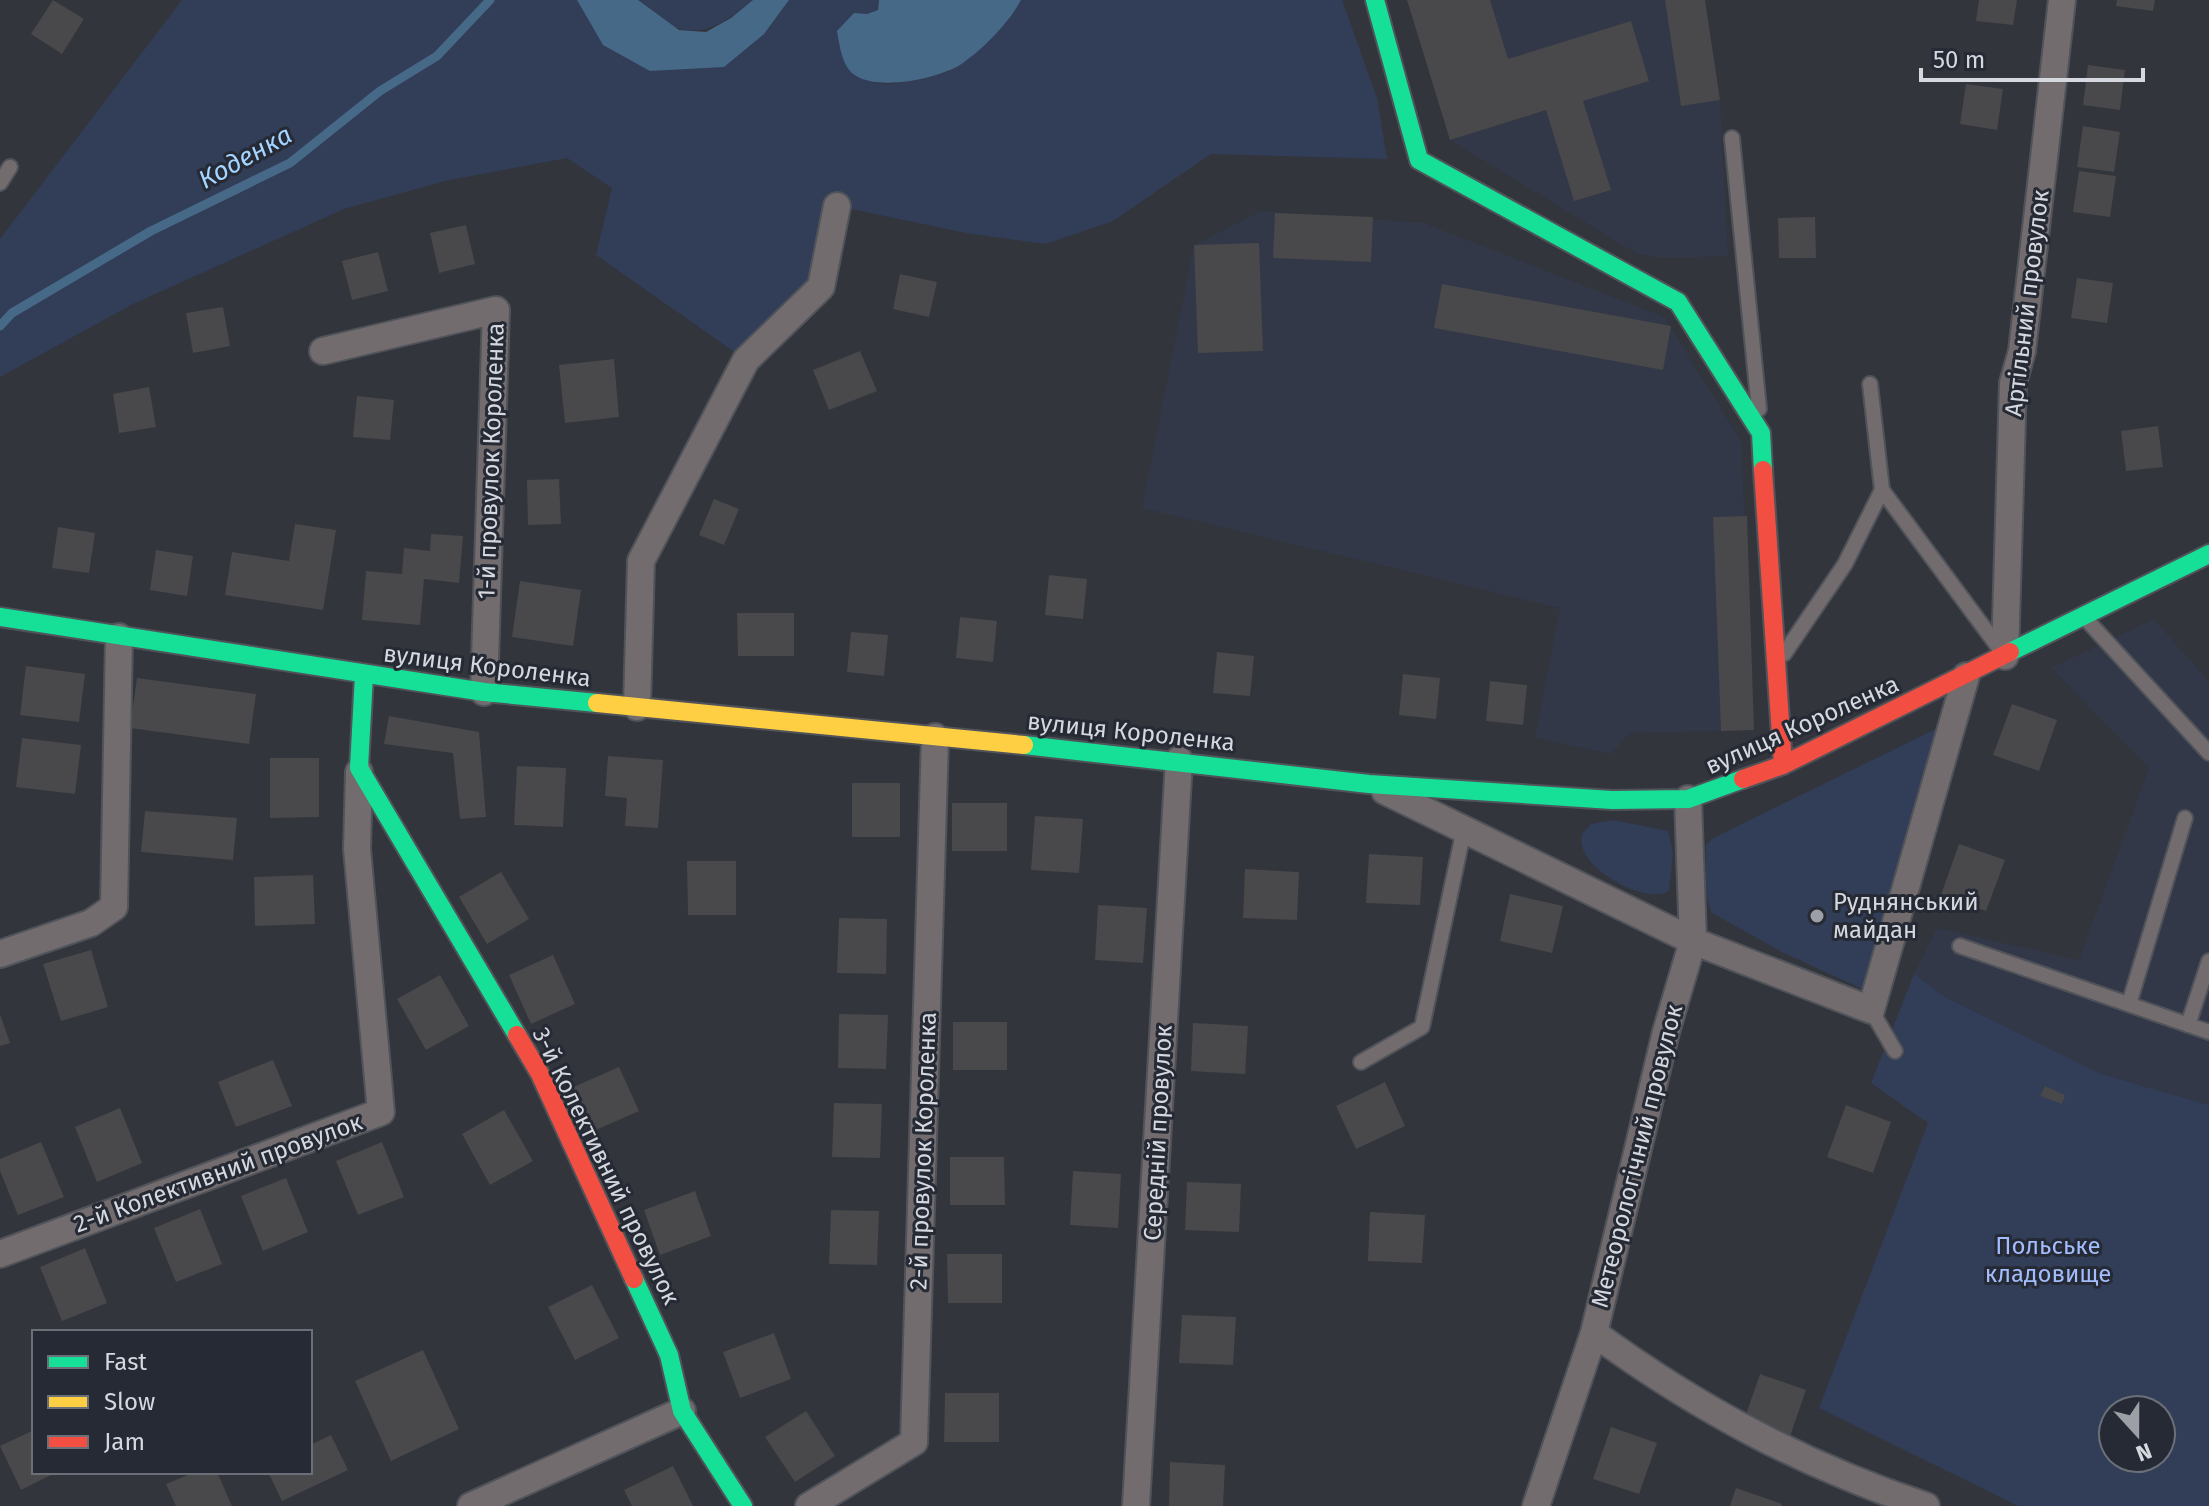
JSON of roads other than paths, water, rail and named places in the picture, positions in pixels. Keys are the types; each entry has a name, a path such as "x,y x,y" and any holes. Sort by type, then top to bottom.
{"street":[{"path":"1375,0 1419,160 1678,302 1761,433 1783,765"},
{"name":"Артільний провулок","path":"2005,656 2013,383 2022,351 2062,0"},
{"path":"637,707 641,561 746,360 821,287 837,206"},
{"name":"1-й провулок Короленка","path":"323,351 496,310 484,692"},
{"name":"вулиця Короленка","path":"0,617 484,692 1179,760 1369,784 1612,800 1688,799 1783,765 2209,554"},
{"path":"0,954 91,923 114,907 119,637"},
{"path":"359,768 364,675"},
{"path":"1369,784 1693,941 1871,1010 1966,676"},
{"name":"2-й провулок Короленка","path":"809,1506 914,1442 935,737"},
{"name":"Середній провулок","path":"1136,1506 1179,760"},
{"name":"2-й Колективний провулок","path":"0,1254 381,1112 357,849 359,768"},
{"name":"3-й Колективний провулок","path":"359,768 540,1074 669,1355 682,1411 743,1506"},
{"name":"Метеорологічний провулок","path":"1536,1506 1594,1333 1666,1032 1693,941 1688,799"},
{"path":"1594,1333 1664,1383 1754,1436 1883,1492 1926,1506"},
{"path":"471,1506 682,1411"}],"lane":[{"path":"1732,138 1761,433"},
{"path":"0,183 10,167"},
{"path":"1870,384 1882,490 2005,656"},
{"path":"1778,663 1845,564 1882,490"},
{"path":"2084,617 2209,753"},
{"path":"2129,1004 2185,818"},
{"path":"1361,1062 1422,1027 1464,829"},
{"path":"1960,946 2209,1032"},
{"path":"2188,1025 2209,961"},
{"path":"1871,1010 1895,1051"}],"waterway":[{"name":"Коденка","path":"0,326 12,313 151,231 290,163 380,91 437,56 490,0"}],"place":[{"name":"Руднянський майдан","path":"1817,916"}],"park label":[{"name":"Польське кладовище","path":"2048,1260"}]}
